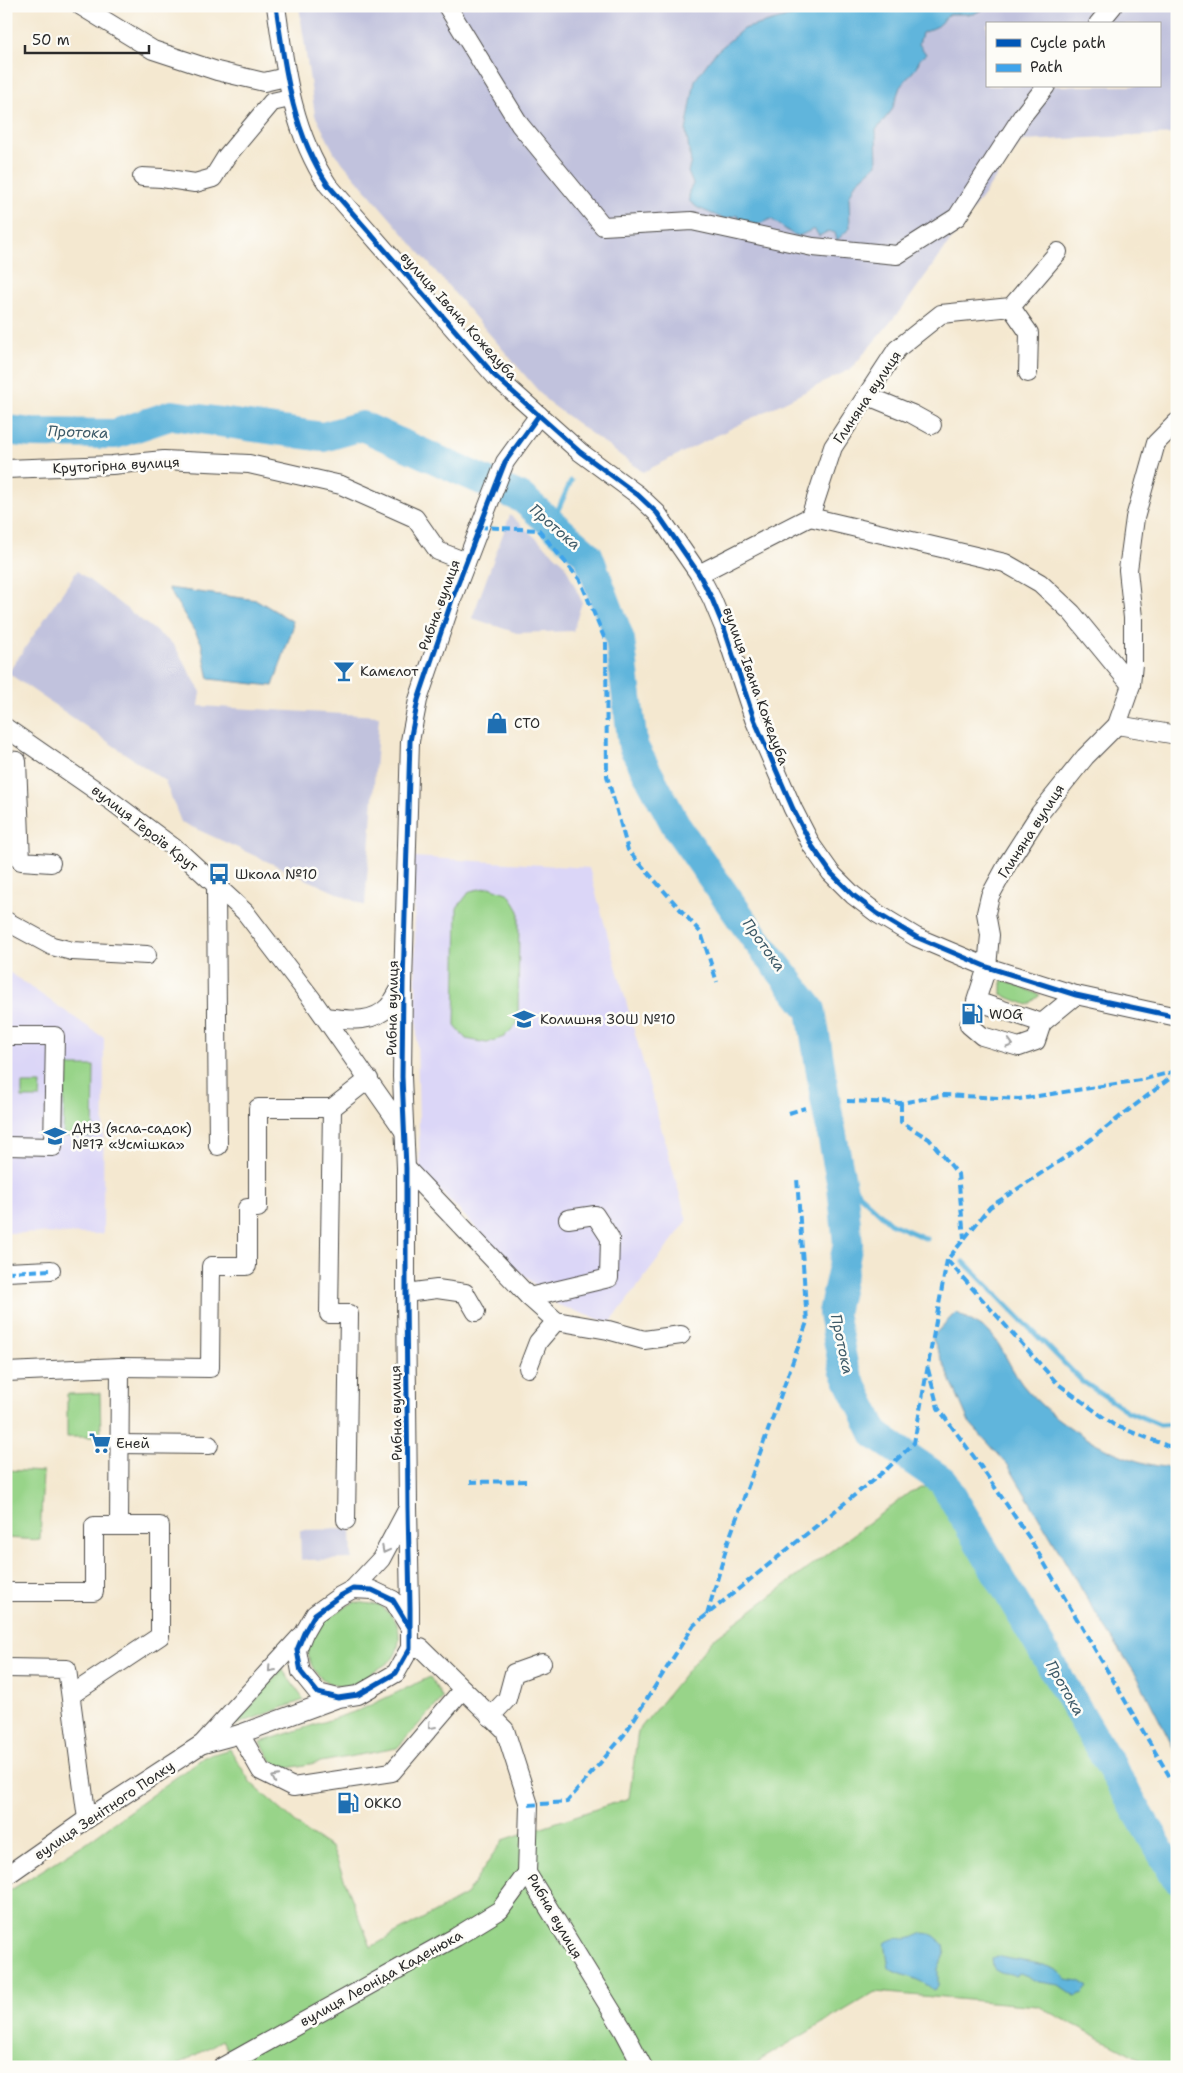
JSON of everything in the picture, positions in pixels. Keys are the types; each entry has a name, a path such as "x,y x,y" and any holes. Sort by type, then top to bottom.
{"street":[{"path":"81,6 153,50 217,71 264,82 286,77"},
{"name":"вулиця Івана Кожедуба","path":"276,6 290,98 306,146 316,168 328,185 495,376 580,452 638,495 657,513 699,574 724,628 754,719 775,770 812,846 831,873 852,895 878,914 916,937 987,967 1076,995 1177,1017"},
{"path":"447,6 520,125 603,226 692,221 813,247 897,255 957,216 1023,115 1044,88"},
{"path":"1100,22 1113,6"},
{"path":"142,177 195,183 213,178 226,157 272,102 290,98"},
{"path":"1028,374 1029,332 1010,307 1058,252"},
{"name":"Глиняна вулиця","path":"810,517 833,447 897,349 941,314 1010,307"},
{"path":"868,396 932,424"},
{"name":"Рибна вулиця","path":"410,1628 406,1168 402,1077 402,984 408,763 413,719 432,657 466,562 505,462 539,416"},
{"name":"Глиняна вулиця","path":"1042,1023 976,1004 987,967 990,935 986,913 990,896 1008,863 1040,813 1068,776 1117,725 1131,685 1134,664 1133,618 1128,570 1135,518 1156,443 1177,422"},
{"name":"Крутогірна вулиця","path":"6,469 112,465 164,460 249,464 341,485 407,514 415,518 438,551 466,562"},
{"path":"699,574 810,517 1005,562 1040,583 1072,613 1131,685"},
{"path":"1117,725 1177,735"},
{"name":"вулиця Героїв Крут","path":"6,728 110,800 181,853 246,912 325,1017 404,1132"},
{"path":"6,760 17,761 21,862 51,863"},
{"path":"216,885 218,1146"},
{"path":"6,921 52,946 72,951 148,955"},
{"path":"325,1017 352,1020 370,1019 387,1008 402,984"},
{"path":"969,1025 982,1036 1019,1047 1036,1041 1042,1023 1076,995"},
{"path":"6,1036 54,1036 53,1147 6,1146"},
{"path":"9,1367 210,1368 211,1266 247,1266 247,1208 258,1208 258,1108 332,1108 369,1079"},
{"path":"332,1108 330,1314 348,1314 346,1520"},
{"path":"406,1168 529,1297 556,1322 608,1330 644,1340 681,1335"},
{"path":"529,1297 609,1278 610,1238 595,1215 568,1219"},
{"path":"6,1272 50,1270"},
{"path":"406,1293 437,1289 465,1293 476,1312"},
{"path":"528,1368 538,1342 556,1322"},
{"path":"118,1526 120,1367"},
{"path":"119,1444 209,1445"},
{"name":"Рибна вулиця","path":"353,1589 381,1559 408,1507"},
{"path":"6,1592 94,1592 94,1526 160,1526 160,1636 71,1695"},
{"path":"353,1589 372,1590 393,1600 410,1628 410,1648 396,1673 358,1695 338,1698 318,1693 300,1672 296,1650 315,1614 353,1589"},
{"name":"вулиця Зенітного Полку","path":"6,1876 202,1744 304,1633"},
{"name":"Рибна вулиця","path":"410,1648 421,1648 504,1730 529,1805 527,1873 624,2031 643,2067"},
{"path":"490,1717 507,1699 514,1673 542,1663"},
{"path":"6,1668 67,1669 87,1820"},
{"path":"240,1734 261,1771 294,1787 392,1772 463,1689"},
{"name":"вулиця Зенітного Полку","path":"202,1744 240,1734 338,1698"},
{"name":"вулиця Леоніда Каденюка","path":"222,2067 500,1910 527,1873"}],"shaded area":[{"path":"299,6 1177,6 1177,134 1022,141 903,307 851,369 643,472 547,401 335,154 315,115"},
{"path":"510,515 564,563 582,602 573,631 517,633 472,618"},
{"path":"77,571 174,645 201,692 199,706 379,716 365,906 181,822 165,781 8,673"},
{"name":"Колишня ЗОШ №10","path":"413,857 589,868 687,1221 610,1323 558,1305 509,1262 420,1170"},
{"name":"ДНЗ (ясла-садок) №17 «Усмішка»","path":"6,970 104,1038 103,1234 6,1233"},
{"path":"351,1529 352,1559 301,1560 300,1530"}],"green space":[{"path":"490,887 509,894 519,911 518,1023 504,1037 487,1043 466,1039 455,1026 457,908 470,891"},
{"path":"1002,979 1040,995 1028,1005 1002,995"},
{"path":"65,1066 94,1066 93,1137 63,1136"},
{"path":"22,1084 41,1084 40,1098 22,1098"},
{"path":"100,1393 101,1437 67,1437 67,1394"},
{"path":"6,1470 43,1472 40,1540 6,1538"},
{"path":"943,1481 1177,1879 1177,2067 1156,2067 1038,2006 875,1992 749,2067 237,2067 222,2040 174,2067 6,2067 6,1893 87,1842 204,1757 230,1749 251,1783 305,1831 332,1848 371,1947 466,1895 503,1840 629,1798 638,1731 712,1640 910,1492"},
{"path":"354,1602 380,1605 389,1613 398,1626 398,1645 391,1660 363,1679 344,1686 335,1685 319,1676 314,1669 308,1652 309,1643 312,1635 320,1625"},
{"path":"282,1669 304,1700 235,1725"},
{"path":"430,1677 443,1698 397,1748 288,1768 274,1765 261,1742 360,1710"}],"water":[{"path":"810,6 991,6 973,14 950,14 936,27 922,33 919,44 926,54 920,59 916,68 900,87 892,110 876,130 877,164 855,184 849,197 850,228 837,240 835,233 829,231 819,236 814,229 799,236 792,234 771,219 756,225 748,221 740,221 738,215 724,219 698,208 689,201 689,191 693,184 688,172 691,162 686,131 695,80 715,53 743,29 805,12"},
{"path":"168,588 257,600 292,621 293,627 273,686 209,679 201,642"},
{"path":"956,1312 981,1326 994,1337 1022,1384 1057,1418 1095,1443 1116,1453 1157,1466 1177,1468 1177,1755 1138,1678 1095,1612 1008,1465 969,1422 932,1337"},
{"path":"923,1933 932,1934 944,1944 945,1952 938,1969 938,1987 933,1990 918,1980 889,1968 885,1943 890,1940 906,1939"},
{"path":"997,1956 1045,1965 1061,1973 1066,1979 1079,1981 1088,1987 1083,1993 1075,1996 1059,1985 1039,1982 1020,1974 1016,1976 996,1970 993,1967 992,1959"}],"waterway":[{"name":"Протока","path":"6,430 32,433 115,434 172,415 323,437 362,426 522,498 588,555 620,640 633,746 678,829 755,938 811,1010 826,1104 842,1186 848,1244 833,1313 844,1369 876,1435 943,1481 1177,1879"},
{"path":"552,523 571,481"},
{"path":"838,1165 861,1196 890,1223 927,1239"},
{"path":"964,1262 1082,1381 1127,1411 1160,1425 1177,1424"}],"tunnel":[{"path":"969,1025 975,1008"}],"marked path":[{"path":"479,527 539,530 580,580 606,642 607,776 628,850 701,933 717,982"},
{"path":"847,1101 901,1103 944,1095 1019,1099 1141,1080 1176,1071"},
{"path":"529,1805 567,1802 624,1735 694,1625 888,1468 914,1443 947,1260 990,1207 1078,1149 1177,1073"},
{"path":"901,1103 901,1122 929,1139 958,1174 964,1238"},
{"path":"789,1113 805,1108"},
{"path":"707,1615 728,1542 807,1322 797,1178"},
{"path":"947,1260 1057,1383 1114,1425 1168,1446 1177,1444"},
{"path":"6,1272 51,1270"},
{"path":"928,1369 938,1408 1030,1539 1177,1789"},
{"path":"470,1482 530,1481"}],"cycle path":[{"path":"276,6 287,76 298,121 306,143 328,185 495,376 580,452 638,495 657,513 699,574 712,599 724,628 754,719 793,809 812,846 831,873 853,895 878,914 916,937 987,967 1076,995 1177,1017"},
{"path":"410,1628 393,1600 372,1590 353,1589 315,1614 297,1650 301,1672 318,1693 338,1698 358,1695 396,1673 410,1648 410,1608 406,1293 406,1168 402,1077 410,741 418,700 454,594 505,462 539,415"}],"place":[{"name":"Камєлот","path":"344,671"},
{"name":"СТО","path":"497,723"},
{"name":"Школа №10","path":"219,874"},
{"name":"WOG","path":"972,1014"},
{"name":"Колишня ЗОШ №10","path":"524,1019"},
{"name":"ДНЗ (ясла-садок) №17 «Усмішка»","path":"55,1136"},
{"name":"Еней","path":"100,1443"},
{"name":"ОККО","path":"348,1803"}]}
